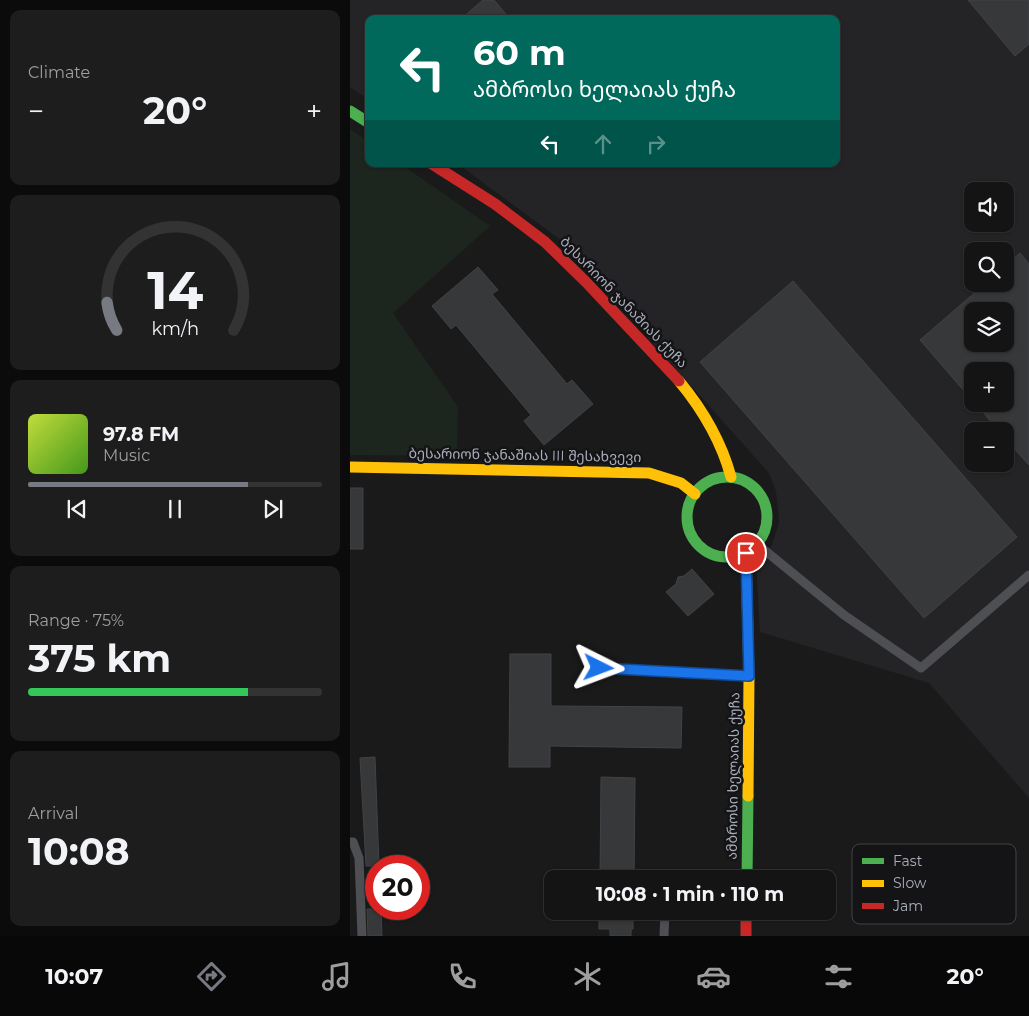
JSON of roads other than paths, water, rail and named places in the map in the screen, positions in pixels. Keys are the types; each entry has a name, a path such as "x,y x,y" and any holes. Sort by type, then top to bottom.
{"street":[{"path":"350,111 365,120"},
{"name":"ბესარიონ ჯანაშიას ქუჩა","path":"437,167 514,217 550,245 576,271 688,391 722,444 732,477"},
{"name":"ბესარიონ ჯანაშიას III შესახვევი","path":"350,467 649,473 681,483 695,494"},
{"path":"732,477 749,484 759,493 766,505 767,519 764,533 757,544 746,553 734,557 720,557 707,552 697,544 690,532 687,519 689,506 695,494 705,484 718,478 732,477"},
{"name":"ამბროსი ხელაიას ქუჩა","path":"746,553 749,676 747,870"},
{"path":"746,920 746,936"}],"lane":[{"path":"757,544 844,615 921,668 1029,575"},
{"path":"599,668 749,676"},
{"path":"350,842 353,842 359,858 362,936"},
{"path":"664,936 665,920"}]}
